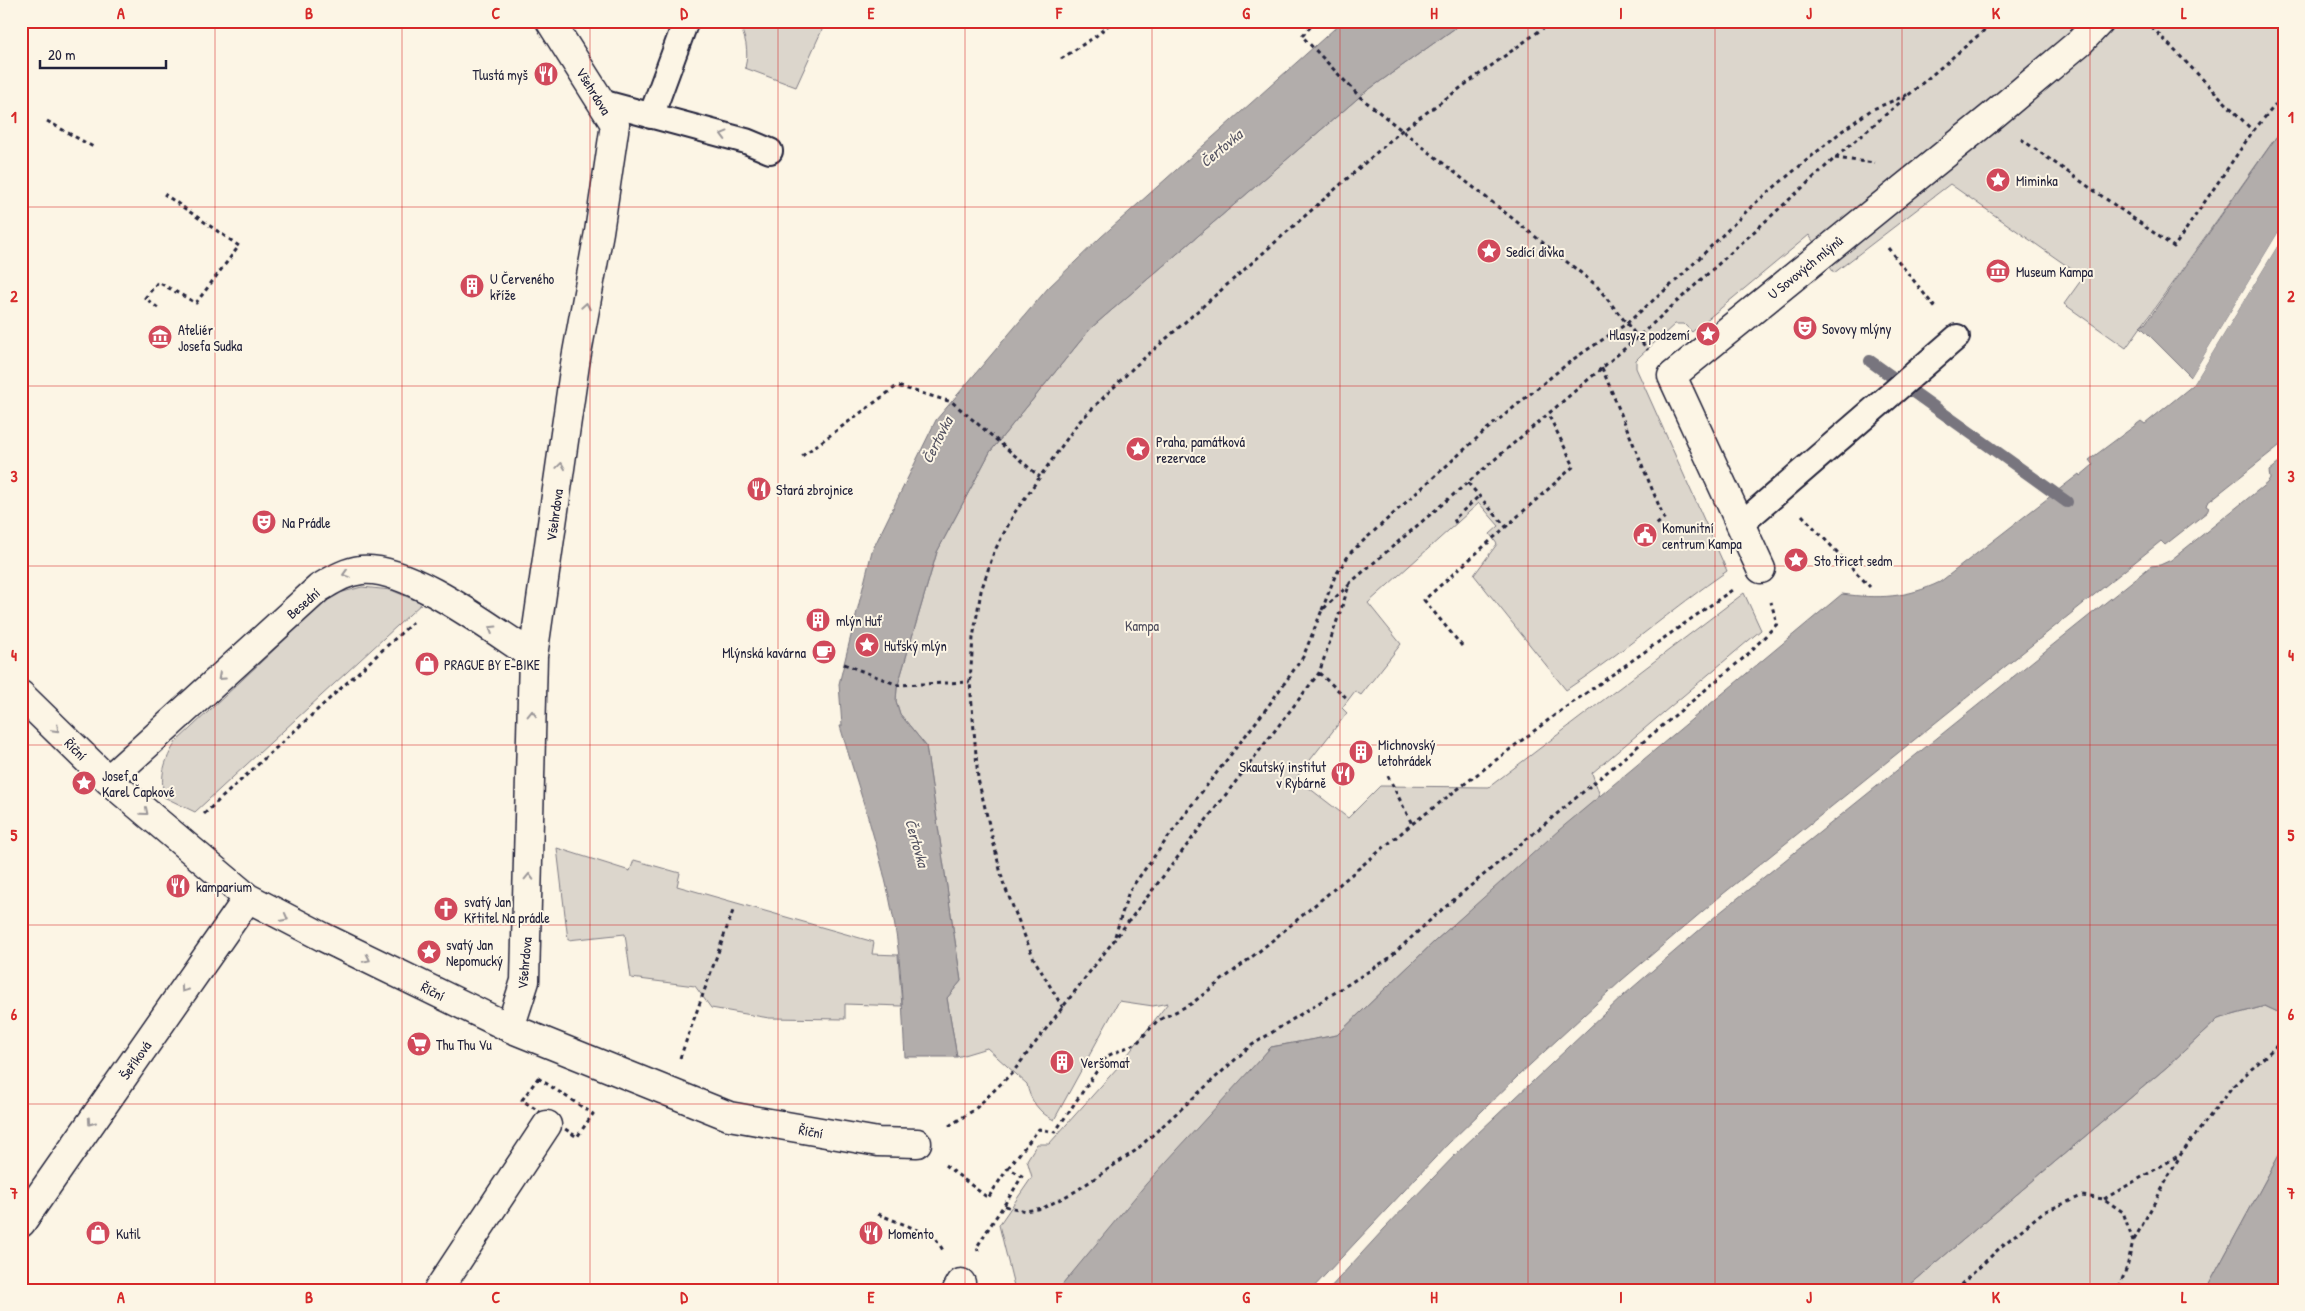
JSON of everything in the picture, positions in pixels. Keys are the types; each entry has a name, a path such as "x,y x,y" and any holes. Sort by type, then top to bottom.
{"street":[{"name":"Všehrdova","path":"510,1028 525,981 533,656 575,364 599,232 614,124 550,21"},
{"name":"U Sovových mlýnů","path":"1761,569 1672,376 1991,117 2080,42 2100,21"},
{"name":"Besední","path":"108,780 319,588 341,575 362,570 383,572 410,579 533,656"},
{"name":"Říční","path":"21,695 108,780 248,898 323,938 510,1028 729,1116 878,1142 917,1143"},
{"name":"Šeříková","path":"21,1223 248,898"},
{"path":"438,1290 547,1125"}],"lane":[{"path":"651,116 686,21"},
{"path":"601,102 746,141 770,151"},
{"path":"1741,524 1957,337"}],"path":[{"path":"1061,59 1096,36 1113,21"},
{"path":"1316,21 1302,36 1360,97 1596,285 1637,338"},
{"path":"1063,1008 1034,959 1002,882 978,779 970,682 973,638 981,591 994,552 1016,512 1078,423 1133,368 1401,131 1553,21"},
{"path":"1322,610 1350,583 1637,338 1835,158 1994,21"},
{"path":"2146,21 2253,131"},
{"path":"1114,939 1129,891 1297,665 1335,576 1351,552 1499,419 1572,360 1626,324 1679,278 1754,204 1842,131 1871,110 1912,92"},
{"path":"1991,117 2174,246 2253,131 2284,95"},
{"path":"47,121 95,148"},
{"path":"158,308 145,298 158,282 196,303 239,246 164,194"},
{"path":"1866,218 1957,337"},
{"path":"1602,368 1664,518 1655,526"},
{"path":"802,456 898,386 952,402 1040,477"},
{"path":"1462,646 1424,600 1574,466 1548,414"},
{"path":"1468,483 1506,527"},
{"path":"1780,491 1870,587"},
{"path":"1456,523 1454,520 1479,496"},
{"path":"917,1143 988,1198 1008,1168 1039,1129 1055,1132 1107,1056 1137,1043 1157,1021 1191,1004 1262,949 1412,824 1555,715 1761,569 1777,624 1746,656 1438,914 1388,959 1249,1047 1135,1151 1076,1192 1043,1208 1026,1211 1006,1206"},
{"path":"960,1120 974,1110 1013,1072 1319,673 1350,583"},
{"path":"198,819 417,618"},
{"path":"844,664 898,685 970,682"},
{"path":"1319,673 1348,700"},
{"path":"1388,776 1412,824"},
{"path":"680,1059 734,908"},
{"path":"2118,1290 2127,1266 2133,1241 2181,1154 2232,1087 2284,1038"},
{"path":"522,1100 538,1078 558,1091"},
{"path":"2104,1198 2181,1154"},
{"path":"989,1226 1006,1206 1022,1176 1008,1168"},
{"path":"1955,1290 2003,1245 2043,1212 2082,1196 2104,1198 2123,1212 2133,1241"},
{"path":"878,1214 935,1237 947,1258"}],"green space":[{"path":"737,21 826,21 796,87 745,68 746,44 743,32"},
{"name":"Kampa","path":"1465,21 2284,21 2284,126 2126,348 2064,304 2082,279 2080,275 1950,184 1834,273 1809,235 1692,332 1684,324 1675,324 1636,360 1636,368 1727,571 1566,690 1474,575 1497,544 1490,534 1499,526 1479,503 1368,603 1401,644 1361,695 1355,691 1342,708 1347,713 1296,778 1348,818 1380,786 1489,787 1744,593 1761,630 1592,773 1600,796 1435,941 1337,1035 1271,1047 1058,1290 1015,1290 999,1225 1032,1177 1027,1160 1037,1144 1049,1144 1118,1067 1168,1003 1153,1006 1119,1001 1054,1120 1044,1114 1036,1105 1030,1095 1027,1084 987,1048 957,1057 947,998 961,981 926,746 900,714 896,701 897,688 937,552 990,452 1091,328 1364,93"},
{"path":"362,587 391,590 422,603 195,812 164,797 162,782 164,768 176,742 327,600 339,593"},
{"path":"557,848 630,871 634,860 680,873 677,886 874,942 872,954 898,955 902,1006 845,1004 845,1019 769,1018 711,1008 695,986 631,978 625,934 568,940"},
{"path":"2265,1006 2284,1015 2284,1146 2206,1290 1904,1290 2168,1066 2218,1019"}],"water":[{"name":"Čertovka","path":"1343,21 1465,21 1364,93 1091,328 990,452 937,552 897,688 896,701 900,714 926,746 961,981 947,998 957,1057 905,1057 900,972 894,921 877,847 840,726 842,726 839,684 872,551 936,420 1048,288 1101,237"},
{"path":"2284,126 2284,223 2191,377 2140,326 2145,324"},
{"path":"2284,235 2284,442 2207,503 2206,506 2209,508 2207,512 2165,545 2161,541 1723,894 1622,980 1519,1075 1448,1144 1311,1290 1058,1290 1146,1184 1271,1047 1337,1035 1435,941 1559,830 1842,594 1892,596 1916,591 1940,582 2079,474 2080,476 2093,465 2089,460 2141,421 2145,424 2193,385"},
{"path":"2284,459 2284,1015 2265,1006 2218,1019 2168,1066 1904,1290 1328,1290 1458,1152 1624,995 1718,914 2151,566 2160,565 2171,560 2267,483 2270,478 2269,471"},
{"path":"2284,1146 2284,1290 2206,1290"}],"pier":[{"path":"2284,223 2284,228 2191,380 2191,377"},
{"path":"2284,232 2284,235 2193,385 2192,382"}],"waterway":[{"path":"1870,361 2067,502"}],"tram line":[{"path":"21,1279 39,1290"}],"place":[{"name":"Tlustá myš","path":"546,74"},
{"name":"Miminka","path":"1998,180"},
{"name":"Sedící dívka","path":"1489,251"},
{"name":"Museum Kampa","path":"1998,271"},
{"name":"U Červeného kříže","path":"472,286"},
{"name":"Sovovy mlýny","path":"1805,328"},
{"name":"Hlasy z podzemí","path":"1708,334"},
{"name":"Ateliér Josefa Sudka","path":"160,337"},
{"name":"Praha, památková rezervace","path":"1138,449"},
{"name":"Stará zbrojnice","path":"759,489"},
{"name":"Na Prádle","path":"264,522"},
{"name":"Komunitní centrum Kampa","path":"1645,535"},
{"name":"Sto třicet sedm","path":"1796,560"},
{"name":"mlýn Huť","path":"818,620"},
{"name":"Huťský mlýn","path":"867,645"},
{"name":"Mlýnská kavárna","path":"824,652"},
{"name":"PRAGUE BY E-BIKE","path":"427,664"},
{"name":"Michnovský letohrádek","path":"1361,752"},
{"name":"Skautský institut v Rybárně","path":"1343,774"},
{"name":"Josef a Karel Čapkové","path":"84,783"},
{"name":"kamparium","path":"178,886"},
{"name":"svatý Jan Křtitel Na prádle","path":"446,909"},
{"name":"svatý Jan Nepomucký","path":"429,952"},
{"name":"Thu Thu Vu","path":"419,1044"},
{"name":"Veršomat","path":"1062,1062"},
{"name":"Kutil","path":"98,1233"},
{"name":"Momento","path":"871,1233"}]}
